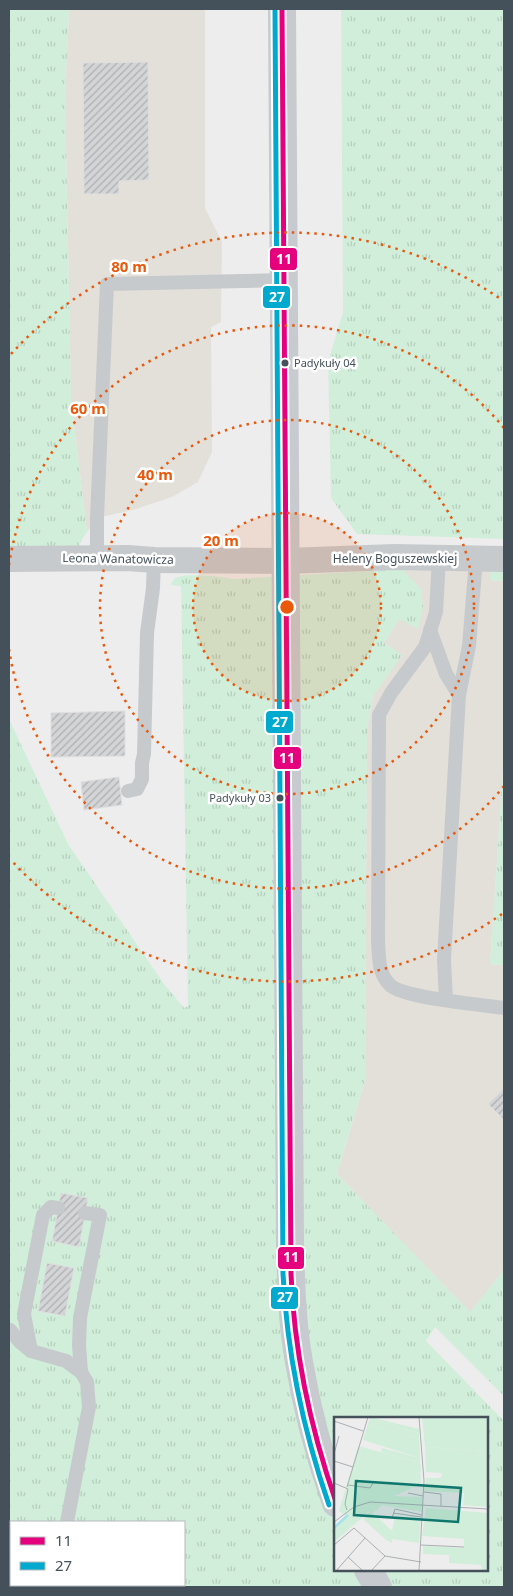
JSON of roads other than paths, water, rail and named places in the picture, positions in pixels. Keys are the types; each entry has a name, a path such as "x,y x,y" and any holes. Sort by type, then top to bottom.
{"street":[{"path":"282,9 289,1180 292,1296 299,1362 312,1426 334,1497"},
{"name":"Heleny Boguszewskiej","path":"286,561 394,556 504,560"},
{"name":"Leona Wanatowicza","path":"9,559 128,558 154,560 286,561"},
{"path":"369,1571 378,1587"}],"lane":[{"path":"97,558 107,284 284,280"},
{"path":"439,558 436,612 425,647 391,693 379,715 378,941 380,969 390,986 411,995 504,1008"},
{"path":"446,1000 444,960 459,695 469,646 476,559"},
{"path":"128,791 138,790 142,780 147,633 153,588 154,560"},
{"path":"430,630 446,674 459,695"},
{"path":"31,1351 24,1314 43,1215 51,1207 58,1208"},
{"path":"67,1521 89,1407 86,1382 81,1372 80,1318 100,1215 85,1213"},
{"path":"10,1330 31,1351 66,1361 81,1372"}],"place":[{"name":"Padykuły 04","path":"285,363"},
{"name":"Padykuły 03","path":"280,798"}]}
